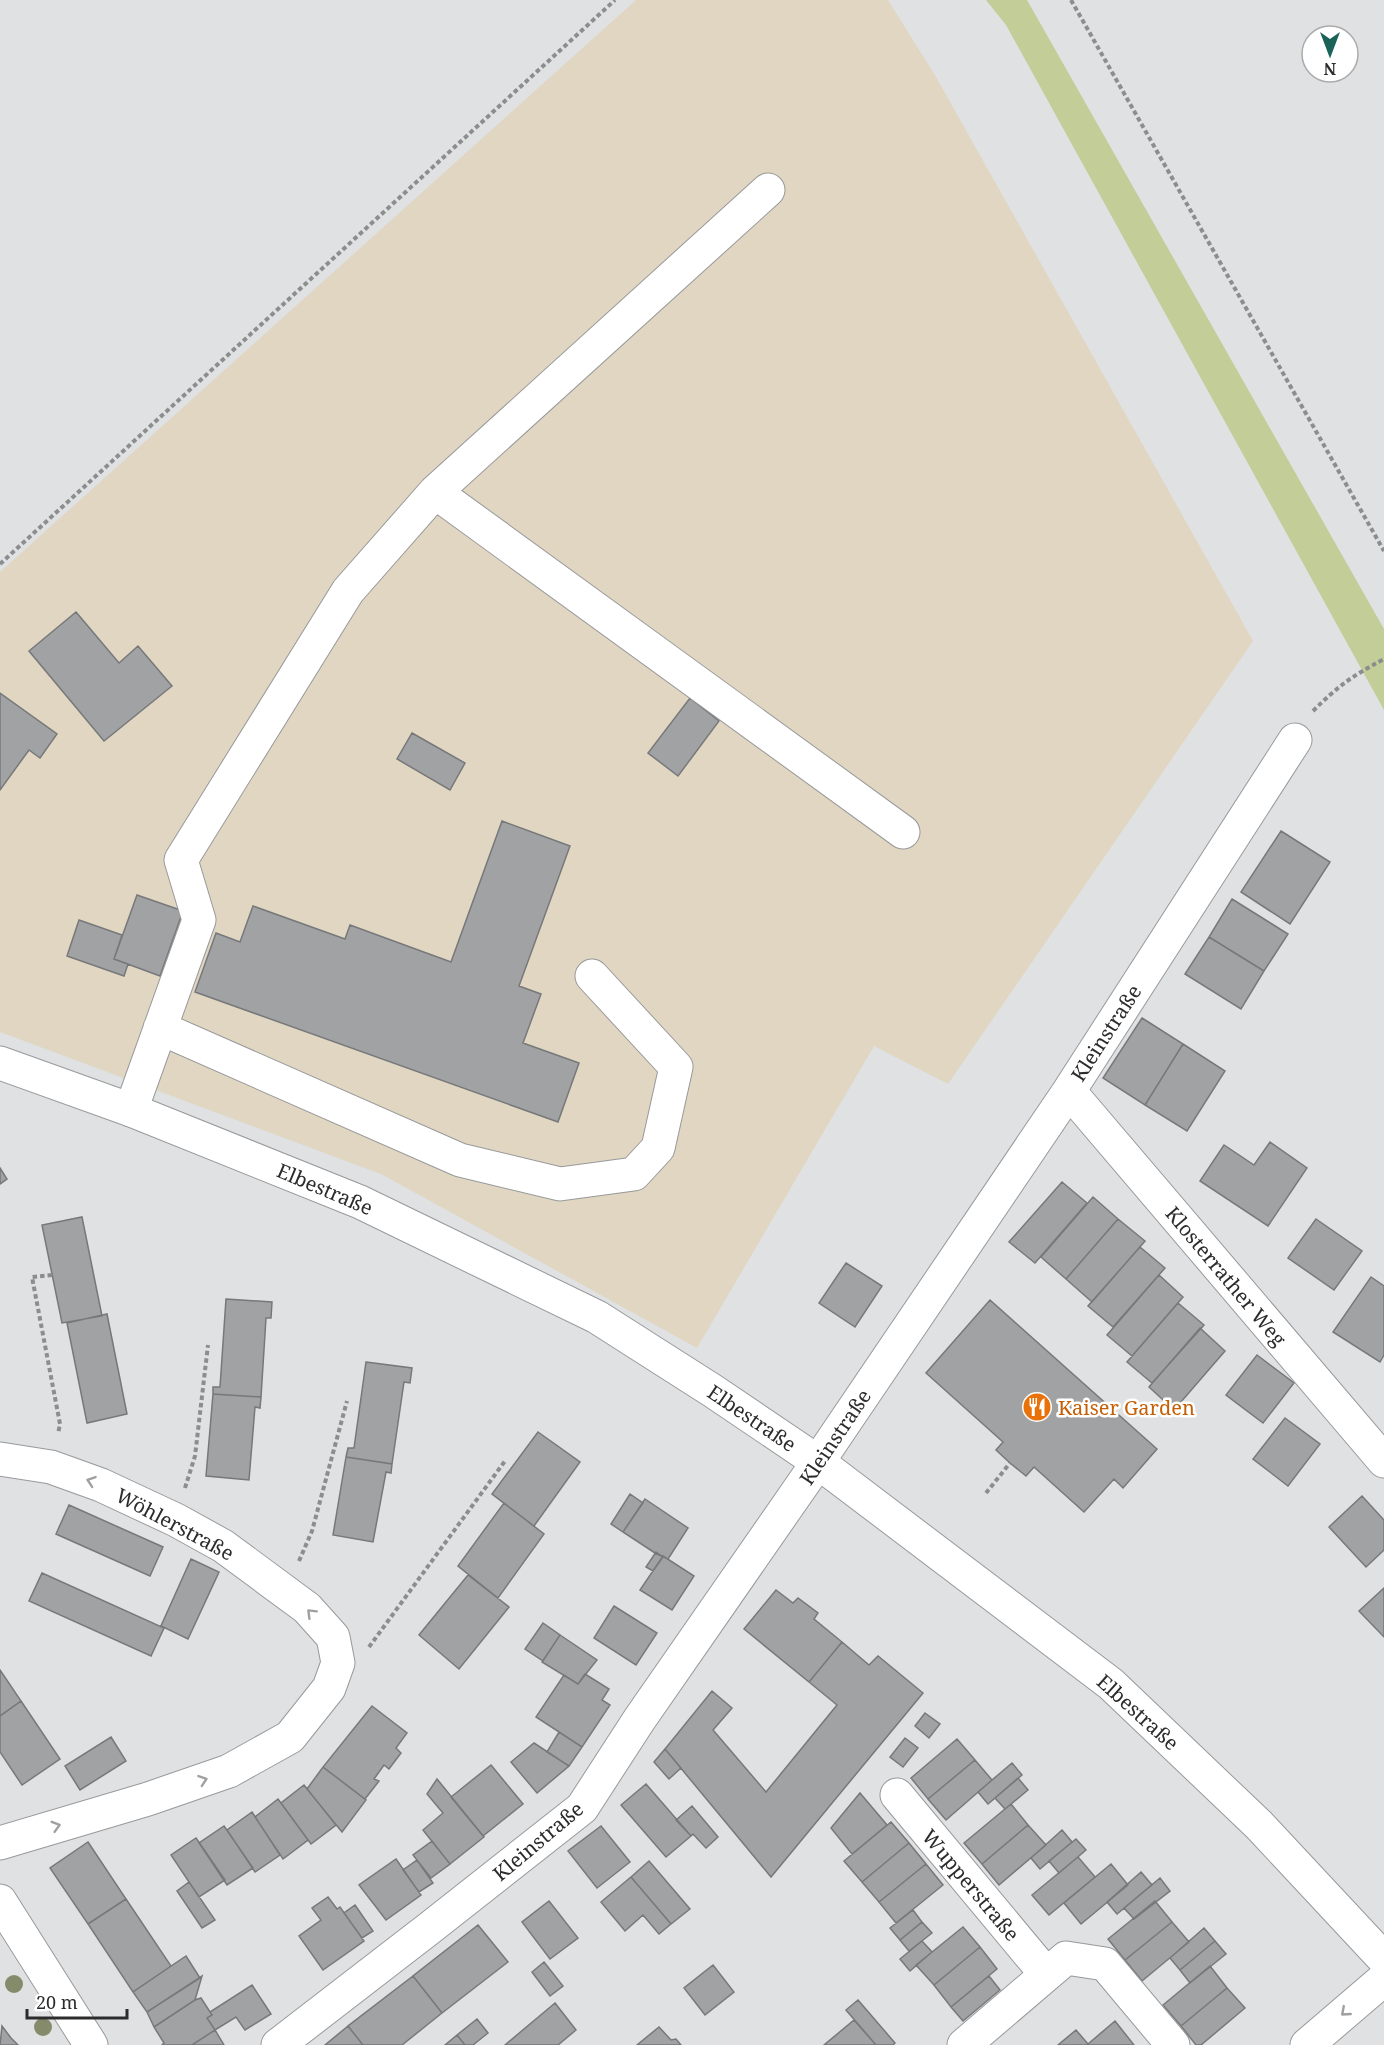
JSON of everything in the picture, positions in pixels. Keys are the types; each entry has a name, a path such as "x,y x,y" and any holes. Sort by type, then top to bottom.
{"street":[{"path":"131,1110 199,920 181,860 348,591 435,492 768,190"},
{"path":"435,492 903,832"},
{"name":"Kleinstraße","path":"278,2045 582,1808 639,1720 818,1462 1069,1091 1295,740"},
{"path":"160,1028 460,1160 560,1184 634,1174 658,1148 676,1067 592,976"},
{"name":"Elbestraße","path":"0,1063 131,1110 360,1202 597,1317 713,1391 818,1462 1111,1684 1259,1825 1384,1959"},
{"name":"Klosterrather Weg","path":"1069,1091 1384,1461"},
{"name":"Wöhlerstraße","path":"0,1459 51,1467 101,1485 176,1520 223,1546 307,1608 333,1637 338,1663"},
{"path":"0,1842 148,1799 230,1771 290,1737 329,1688 338,1663"},
{"name":"Wupperstraße","path":"897,1795 1046,1974"},
{"path":"0,1901 91,2045"},
{"path":"964,2045 1066,1958 1105,1964 1173,2045"},
{"path":"1307,2045 1384,1979"}],"path":[{"path":"0,564 615,0"},
{"path":"1071,0 1384,551"},
{"path":"1295,740 1312,712 1338,686 1384,659"},
{"path":"51,1467 60,1424 32,1277 52,1275"},
{"path":"176,1520 195,1456 208,1345"},
{"path":"286,1593 312,1531 347,1401"},
{"path":"338,1663 362,1656 505,1461"},
{"path":"986,1493 1010,1463"}],"shaded area":[{"path":"636,0 888,0 936,77 1253,641 948,1084 874,1046 697,1348 381,1174 0,1032 0,572"}],"green space":[{"path":"986,0 1027,0 1384,629 1384,710 1006,25"}],"building":[{"path":"76,612 119,663 138,646 172,686 104,741 29,651"},
{"path":"0,693 57,734 40,758 29,750 0,790"},
{"path":"690,698 719,721 678,776 648,753"},
{"path":"412,733 465,763 450,790 397,759"},
{"path":"502,821 570,846 519,986 541,994 523,1043 579,1063 558,1122 195,992 216,933 240,942 253,906 345,939 350,925 451,962"},
{"path":"1281,831 1330,862 1290,924 1241,892"},
{"path":"137,895 183,911 160,976 114,959"},
{"path":"1232,899 1288,934 1264,971 1209,937"},
{"path":"79,920 122,935 114,959 128,964 124,976 67,956"},
{"path":"1209,937 1264,971 1241,1009 1185,974"},
{"path":"1142,1018 1183,1044 1145,1105 1103,1078"},
{"path":"1183,1044 1225,1071 1187,1131 1145,1105"},
{"path":"1270,1142 1307,1168 1268,1226 1200,1181 1224,1145 1254,1165"},
{"path":"0,1168 7,1179 0,1184"},
{"path":"1062,1182 1087,1203 1035,1263 1009,1242"},
{"path":"1093,1197 1118,1219 1066,1279 1041,1257"},
{"path":"82,1217 102,1316 62,1323 42,1225"},
{"path":"1118,1219 1145,1241 1092,1302 1066,1279"},
{"path":"1316,1219 1362,1251 1334,1290 1288,1258"},
{"path":"1140,1247 1165,1268 1113,1327 1088,1306"},
{"path":"846,1263 882,1286 855,1327 819,1303"},
{"path":"1159,1275 1183,1297 1132,1356 1107,1335"},
{"path":"1371,1277 1384,1286 1384,1355 1380,1362 1333,1332"},
{"path":"226,1299 272,1302 271,1318 266,1318 261,1397 213,1394 213,1387 220,1387"},
{"name":"Kaiser Garden","path":"990,1300 1157,1449 1123,1488 1114,1479 1084,1512 1034,1467 1026,1476 1010,1463 996,1450 1003,1442 926,1373"},
{"path":"1178,1303 1204,1325 1152,1383 1127,1362"},
{"path":"107,1314 127,1414 87,1423 67,1323"},
{"path":"1200,1328 1225,1351 1174,1410 1149,1387"},
{"path":"1257,1355 1294,1383 1263,1423 1226,1395"},
{"path":"366,1362 412,1368 410,1383 404,1382 392,1464 346,1457 348,1448 354,1448"},
{"path":"213,1394 261,1397 260,1408 255,1407 249,1480 206,1476"},
{"path":"1285,1418 1320,1444 1288,1486 1253,1459"},
{"path":"538,1432 580,1462 534,1526 492,1494"},
{"path":"346,1457 392,1464 391,1473 386,1472 373,1542 333,1535"},
{"path":"630,1494 643,1503 623,1532 611,1524"},
{"path":"1362,1496 1384,1520 1384,1550 1366,1567 1329,1527"},
{"path":"645,1499 688,1528 668,1559 623,1532"},
{"path":"504,1503 544,1534 498,1598 458,1566"},
{"path":"69,1505 163,1547 150,1576 56,1534"},
{"path":"656,1552 663,1557 653,1571 646,1567"},
{"path":"663,1556 694,1576 672,1610 640,1590"},
{"path":"191,1559 219,1572 188,1639 161,1626"},
{"path":"42,1573 164,1628 151,1656 29,1601"},
{"path":"468,1575 509,1607 459,1669 419,1635"},
{"path":"1384,1588 1384,1637 1359,1611"},
{"path":"776,1590 793,1603 798,1598 818,1613 814,1619 842,1642 809,1682 744,1629"},
{"path":"614,1606 657,1633 636,1665 594,1638"},
{"path":"543,1623 560,1635 543,1661 525,1649"},
{"path":"560,1635 597,1660 578,1684 542,1662"},
{"path":"842,1642 869,1665 878,1656 923,1693 771,1877 665,1749 712,1691 732,1708 713,1730 766,1792 837,1705 809,1682"},
{"path":"0,1670 21,1701 0,1716"},
{"path":"585,1674 609,1689 602,1700 610,1705 582,1747 536,1717 564,1675 578,1684"},
{"path":"21,1701 60,1759 22,1785 0,1752 0,1716"},
{"path":"372,1706 407,1733 396,1748 401,1753 389,1769 384,1765 374,1779 379,1781 365,1799 323,1767"},
{"path":"925,1713 940,1724 929,1738 915,1726"},
{"path":"559,1732 582,1747 569,1766 547,1752"},
{"path":"111,1737 126,1761 80,1790 65,1766"},
{"path":"905,1738 918,1748 903,1767 890,1757"},
{"path":"957,1739 975,1760 928,1799 911,1778"},
{"path":"534,1743 569,1766 537,1793 511,1762"},
{"path":"665,1749 681,1768 669,1779 654,1762"},
{"path":"975,1760 992,1780 946,1820 928,1799"},
{"path":"1012,1763 1022,1775 988,1804 978,1792"},
{"path":"491,1765 523,1804 483,1836 451,1797"},
{"path":"323,1767 366,1800 342,1832 307,1789"},
{"path":"1018,1778 1028,1790 1005,1809 995,1798"},
{"path":"437,1779 484,1837 450,1864 423,1830 443,1813 427,1794"},
{"path":"646,1784 691,1836 666,1857 621,1805"},
{"path":"304,1785 336,1825 311,1844 281,1803"},
{"path":"860,1793 887,1825 852,1854 831,1828"},
{"path":"278,1799 308,1840 283,1859 255,1817"},
{"path":"1011,1804 1028,1825 982,1864 964,1843"},
{"path":"692,1806 718,1837 706,1848 676,1820"},
{"path":"252,1812 280,1855 255,1872 227,1830"},
{"path":"891,1822 909,1843 862,1882 844,1861"},
{"path":"1028,1825 1046,1845 999,1885 982,1864"},
{"path":"224,1826 253,1868 227,1885 199,1843"},
{"path":"601,1826 630,1862 597,1888 568,1851"},
{"path":"1062,1830 1072,1842 1040,1869 1031,1858"},
{"path":"196,1838 225,1880 199,1897 171,1855"},
{"path":"1076,1839 1086,1850 1059,1873 1049,1861"},
{"path":"432,1841 450,1864 431,1878 413,1855"},
{"path":"88,1842 126,1899 88,1924 50,1868"},
{"path":"909,1843 926,1864 879,1902 862,1882"},
{"path":"1078,1857 1095,1877 1049,1915 1032,1895"},
{"path":"396,1859 421,1895 386,1920 359,1885"},
{"path":"417,1860 433,1883 419,1892 403,1870"},
{"path":"649,1861 690,1909 671,1924 631,1877"},
{"path":"926,1864 943,1885 896,1923 879,1902"},
{"path":"1111,1864 1128,1885 1081,1924 1064,1903"},
{"path":"1141,1872 1152,1885 1117,1914 1107,1902"},
{"path":"631,1877 671,1924 659,1934 643,1915 625,1931 601,1902"},
{"path":"1160,1878 1170,1891 1134,1919 1124,1908"},
{"path":"189,1882 215,1920 202,1928 177,1891"},
{"path":"328,1897 337,1909 340,1907 364,1941 323,1970 299,1936 321,1920 312,1908"},
{"path":"126,1899 171,1966 133,1992 88,1924"},
{"path":"549,1901 578,1938 550,1959 522,1922"},
{"path":"1155,1901 1172,1922 1125,1960 1108,1939"},
{"path":"355,1905 373,1931 362,1938 344,1913"},
{"path":"913,1910 922,1922 900,1940 890,1928"},
{"path":"922,1922 932,1933 909,1951 900,1940"},
{"path":"1172,1922 1189,1942 1142,1981 1125,1960"},
{"path":"478,1925 508,1962 442,2013 413,1976"},
{"path":"963,1927 980,1947 934,1985 916,1965"},
{"path":"1204,1928 1215,1941 1180,1970 1170,1958"},
{"path":"922,1941 932,1952 910,1971 900,1959"},
{"path":"1215,1941 1226,1954 1190,1983 1180,1970"},
{"path":"980,1947 997,1969 951,2007 934,1985"},
{"path":"186,1956 200,1978 147,2012 133,1992"},
{"path":"544,1962 563,1986 550,1996 532,1972"},
{"path":"713,1965 734,1992 705,2015 684,1988"},
{"path":"1210,1966 1227,1988 1181,2026 1163,2005"},
{"path":"202,1976 195,2000 154,2027 147,2012"},
{"path":"413,1976 442,2013 402,2045 363,2045 348,2026"},
{"path":"989,1976 1000,1990 963,2021 951,2007"},
{"path":"252,1985 271,2014 245,2030 236,2017 215,2030 207,2018 212,2015 210,2012"},
{"path":"1227,1988 1245,2008 1201,2045 1196,2045 1181,2026"},
{"path":"201,1998 212,2015 207,2018 215,2030 192,2045 162,2045 164,2043 154,2027"},
{"path":"858,2000 895,2043 893,2045 876,2045 846,2010"},
{"path":"555,2003 576,2030 558,2045 505,2045"},
{"path":"477,2019 488,2033 473,2045 465,2045 457,2035"},
{"path":"854,2020 876,2045 824,2045"},
{"path":"1115,2021 1134,2045 1058,2045 1076,2030 1088,2044"},
{"path":"2,2026 11,2038 18,2045 0,2045"},
{"path":"348,2026 363,2045 325,2045"},
{"path":"659,2027 671,2040 676,2039 681,2045 637,2045"},
{"path":"215,2030 224,2045 192,2045"},
{"path":"457,2035 465,2045 445,2045"}],"place":[{"name":"Kaiser Garden","path":"1037,1407"}]}
